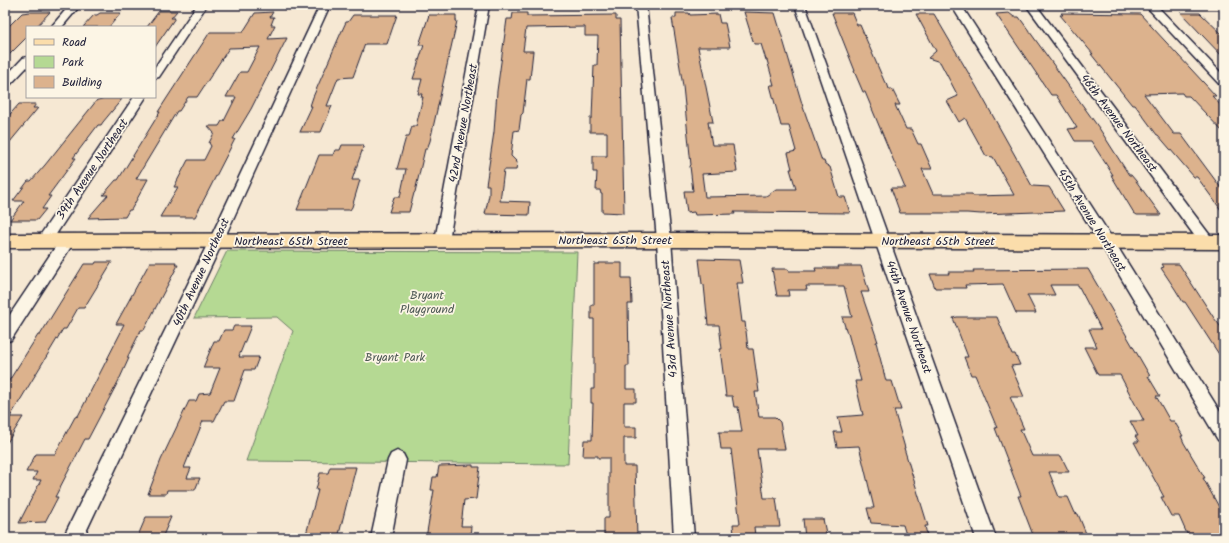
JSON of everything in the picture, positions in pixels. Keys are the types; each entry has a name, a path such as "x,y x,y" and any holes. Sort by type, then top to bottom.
{"main road":[{"name":"Northeast 65th Street","path":"5,241 664,240 1216,242"}],"street":[{"path":"156,74 202,5"},
{"name":"40th Avenue Northeast","path":"73,538 216,241 325,5"},
{"name":"42nd Avenue Northeast","path":"442,240 484,5"},
{"name":"43rd Avenue Northeast","path":"641,5 664,240 684,538"},
{"name":"44th Avenue Northeast","path":"800,5 986,538"},
{"name":"46th Avenue Northeast","path":"1031,5 1216,242"},
{"path":"1150,5 1224,83"},
{"path":"57,26 75,6"},
{"name":"45th Avenue Northeast","path":"957,6 1107,242 1224,434"},
{"path":"5,84 26,61"},
{"name":"39th Avenue Northeast","path":"44,241 139,98"},
{"path":"5,335 67,241"},
{"path":"381,538 397,460"}],"green space":[{"name":"Bryant Park","path":"227,251 577,252 568,464 246,461 293,331 277,317 194,318"}],"building":[{"path":"159,11 177,11 171,18 175,18 156,46 156,26 148,26"},
{"path":"50,12 37,26 26,26 26,38 5,59 5,30 22,13"},
{"path":"273,12 270,17 274,17 271,25 275,25 268,39 287,38 251,109 233,139 235,139 195,217 160,217 178,187 174,187 188,160 204,160 211,146 209,143 214,133 208,126 219,126 222,121 224,121 236,97 226,97 240,72 247,72 260,47 229,48 197,97 188,97 179,111 177,111 136,179 148,179 131,210 129,210 125,217 88,218 108,195 103,195 116,180 118,180 160,112 158,112 210,32 243,32 255,13"},
{"path":"744,12 775,13 803,107 822,161 830,167 839,197 845,197 850,213 734,212 735,214 695,215 694,212 687,213 684,191 693,191 683,86 672,18 676,18 676,13 689,13 690,15 718,14 720,23 725,23 730,47 698,47 713,122 708,122 712,145 733,145 737,172 702,174 705,197 766,196 776,189 796,189 790,169 792,169 788,153 796,151 789,126 781,126 770,85 774,85 767,60 761,44 754,44"},
{"path":"100,13 121,13 110,26 84,26 94,15"},
{"path":"513,13 527,13 527,16 616,15 616,20 620,20 624,213 602,212 602,194 600,190 596,190 597,172 593,172 593,156 607,156 607,132 590,132 594,65 597,65 598,36 585,36 585,27 526,28 523,51 533,51 530,79 527,79 523,113 521,115 519,130 514,131 511,156 517,162 516,170 504,170 500,201 530,202 529,215 485,214 489,195 489,185 486,185 494,132 497,91 507,19 512,19"},
{"path":"832,13 852,13 857,25 860,25 885,83 887,83 889,89 892,89 900,105 895,105 906,129 911,129 918,144 921,144 932,169 922,169 933,194 972,194 973,196 1014,195 993,157 986,156 965,118 959,122 947,101 958,96 940,62 928,58 936,51 916,14 934,14 1032,186 1049,187 1064,211 981,214 900,213 891,188 905,188 865,92 863,92 854,71"},
{"path":"1009,13 1014,17 1019,17 1099,128 1129,175 1131,175 1136,181 1161,215 1137,215 1134,213 1111,175 1113,175 1091,141 1075,141 1068,129 1077,128 1056,95 1051,95 996,14"},
{"path":"1061,13 1140,14 1216,96 1212,96 1224,109 1224,133 1189,96 1184,96 1182,93 1144,94 1174,134 1181,134 1224,192 1224,214 1197,177 1194,177 1157,135 1135,105 1132,105 1091,54 1093,54 1060,15 1063,15"},
{"path":"1181,13 1200,13 1224,36 1224,58"},
{"path":"353,15 397,15 387,44 365,44 353,77 338,78 327,106 332,106 321,132 300,132 312,106 310,106 313,97 340,35 346,22 348,22"},
{"path":"429,15 456,15 457,21 430,141 427,149 425,149 409,212 389,212 394,197 400,197 406,169 397,169 406,137 409,137 412,126 416,126 423,97 421,97 422,94 418,94 422,79 413,79 424,45 419,45"},
{"path":"122,99 101,125 98,125 73,158 76,158 48,196 51,196 42,209 46,209 37,220 10,220 24,201 13,201 28,181 31,181 45,165 97,100"},
{"path":"19,104 36,104 33,108 38,108 5,148 5,120"},
{"path":"342,145 364,145 352,180 360,180 350,210 297,210 319,155 333,155 335,150 340,150"},
{"path":"699,259 739,260 743,283 737,283 742,322 745,322 748,349 753,349 759,392 755,392 759,417 775,417 780,422 785,449 757,449 764,498 776,498 780,527 754,527 755,536 734,535 733,524 740,524 731,449 721,449 719,432 742,432 738,407 734,407 732,396 726,396 720,349 722,349 719,325 708,325 704,285 702,284"},
{"path":"96,262 112,262 84,308 78,308 66,329 63,329 10,417 23,417 5,446 5,387 38,335 40,335 84,264 95,264"},
{"path":"150,262 176,262 175,265 178,265 144,330 141,330 127,358 129,358 119,380 88,439 85,439 55,497 58,497 45,522 19,523 41,480 33,480 37,472 26,472 36,454 55,454 75,417 78,416 124,324 116,324"},
{"path":"622,263 622,278 631,278 632,304 628,304 629,366 626,366 626,389 636,389 636,402 624,402 624,427 636,427 636,438 624,438 624,466 635,466 637,538 604,538 604,518 609,518 609,458 583,456 584,440 592,440 593,403 591,403 591,389 594,389 594,319 591,319 591,305 594,305 594,264"},
{"path":"1162,264 1179,264 1224,331 1224,362 1161,268 1164,267"},
{"path":"838,266 861,266 869,292 861,292 878,342 876,342 886,381 892,381 901,410 894,410 928,526 925,526 927,535 906,535 903,525 871,523 867,508 874,508 859,446 837,447 834,432 842,432 838,417 863,415 855,381 861,381 842,317 852,317 844,286 806,286 807,290 788,290 789,296 777,296 772,269 788,269 789,271 816,271 815,268 839,268"},
{"path":"1088,269 1150,376 1148,376 1160,396 1156,396 1170,421 1174,421 1183,436 1181,436 1184,443 1205,478 1203,478 1224,516 1224,534 1187,534 1179,516 1171,516 1161,497 1164,497 1134,442 1139,442 1135,436 1138,436 1130,421 1144,421 1120,375 1098,375 1084,347 1097,347 1089,329 1101,329 1078,285 1050,285 1055,295 1027,295 1036,313 1016,313 1003,284 965,285 966,288 935,288 930,274 974,272 973,270"},
{"path":"997,317 1012,354 1015,354 1020,365 1011,366 1024,397 1010,397 1024,429 1020,429 1032,456 1061,456 1069,472 1049,472 1059,497 1068,497 1075,513 1078,514 1087,536 1033,535 1018,496 1021,496 995,428 997,428 975,375 971,375 964,357 968,357 953,318"},
{"path":"234,326 251,326 239,357 259,357 254,370 245,370 234,401 224,401 214,421 203,421 184,468 191,468 187,478 200,478 195,490 167,490 166,494 148,494 161,460 189,401 196,401 199,394 210,393 220,368 203,368 214,341 219,341 224,330 232,330"},
{"path":"473,465 473,467 480,467 476,499 464,500 461,526 471,526 470,538 426,538 434,490 431,490 433,477 437,477 439,466"},
{"path":"330,467 356,467 338,538 305,538 318,490 316,490 320,473 328,473"},
{"path":"146,517 171,517 162,538 137,538"},
{"path":"803,519 823,519 827,538 805,538"}],"park label":[{"name":"Bryant Playground","path":"427,302"}]}
